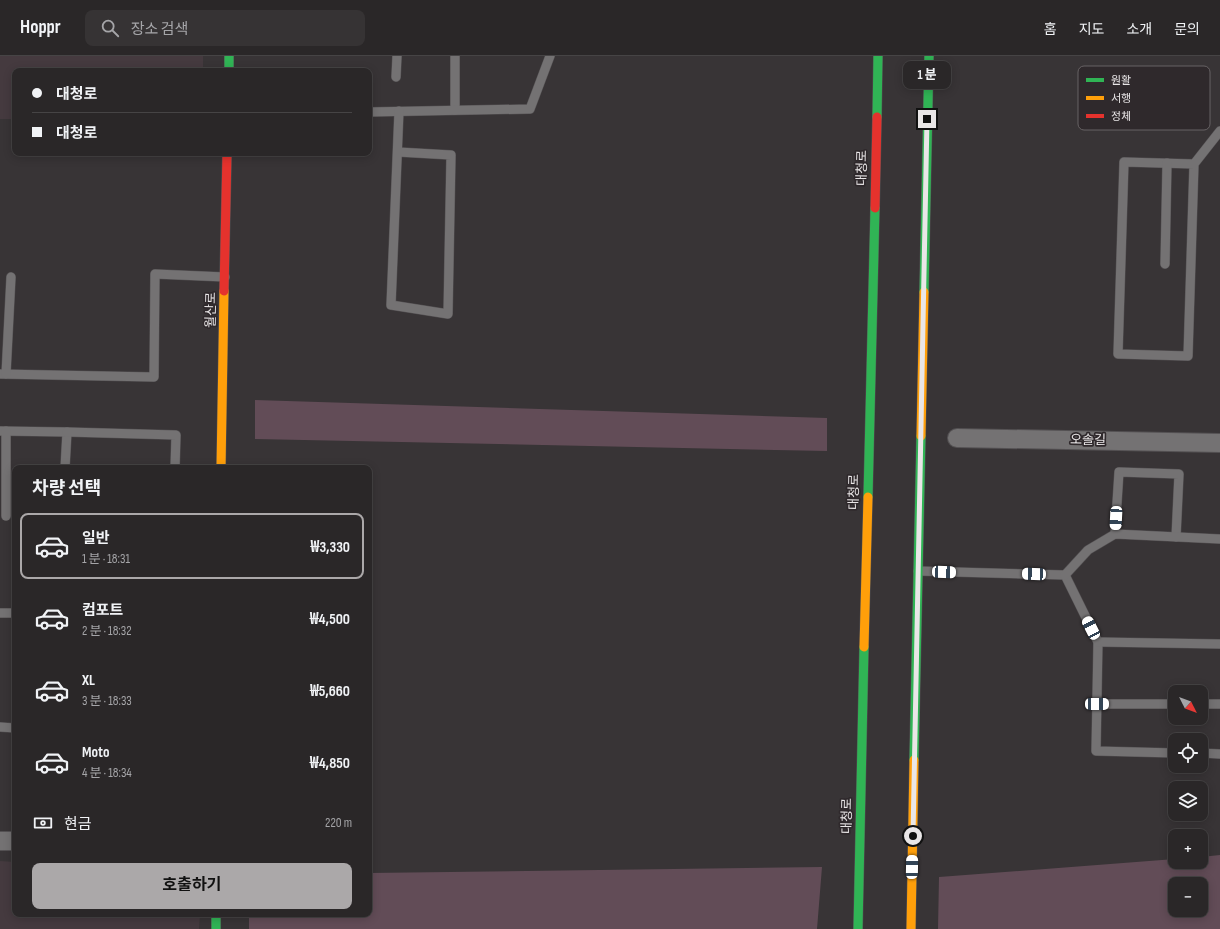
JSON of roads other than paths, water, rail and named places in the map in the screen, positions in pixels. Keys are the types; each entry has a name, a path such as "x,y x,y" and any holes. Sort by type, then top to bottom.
{"main road":[{"path":"229,56 229,68"},
{"name":"대청로","path":"858,929 878,56"},
{"path":"911,929 928,56"},
{"name":"월산로","path":"221,465 227,156"},
{"path":"216,917 216,929"}],"street":[{"name":"오솔길","path":"957,438 1220,442"},
{"path":"0,841 12,841"}],"lane":[{"path":"396,77 397,56"},
{"path":"455,110 456,56"},
{"path":"372,112 530,109 550,56"},
{"path":"398,152 451,155 448,314 391,305 399,111"},
{"path":"1194,164 1124,162 1118,354 1188,356 1194,164 1220,131"},
{"path":"1165,264 1167,163"},
{"path":"11,277 3,374 154,377 155,274 225,277"},
{"path":"6,516 3,431 176,435 175,465"},
{"path":"65,465 67,432"},
{"path":"1115,534 1118,472 1126,472 1179,474 1176,536"},
{"path":"918,571 1065,575 1088,550 1115,534 1220,539"},
{"path":"1065,575 1098,642 1096,751 1168,753"},
{"path":"0,613 12,613"},
{"path":"1098,642 1220,644"},
{"path":"1097,704 1168,704"},
{"path":"1208,704 1220,704"},
{"path":"0,727 12,728"},
{"path":"1208,753 1220,754"}]}
